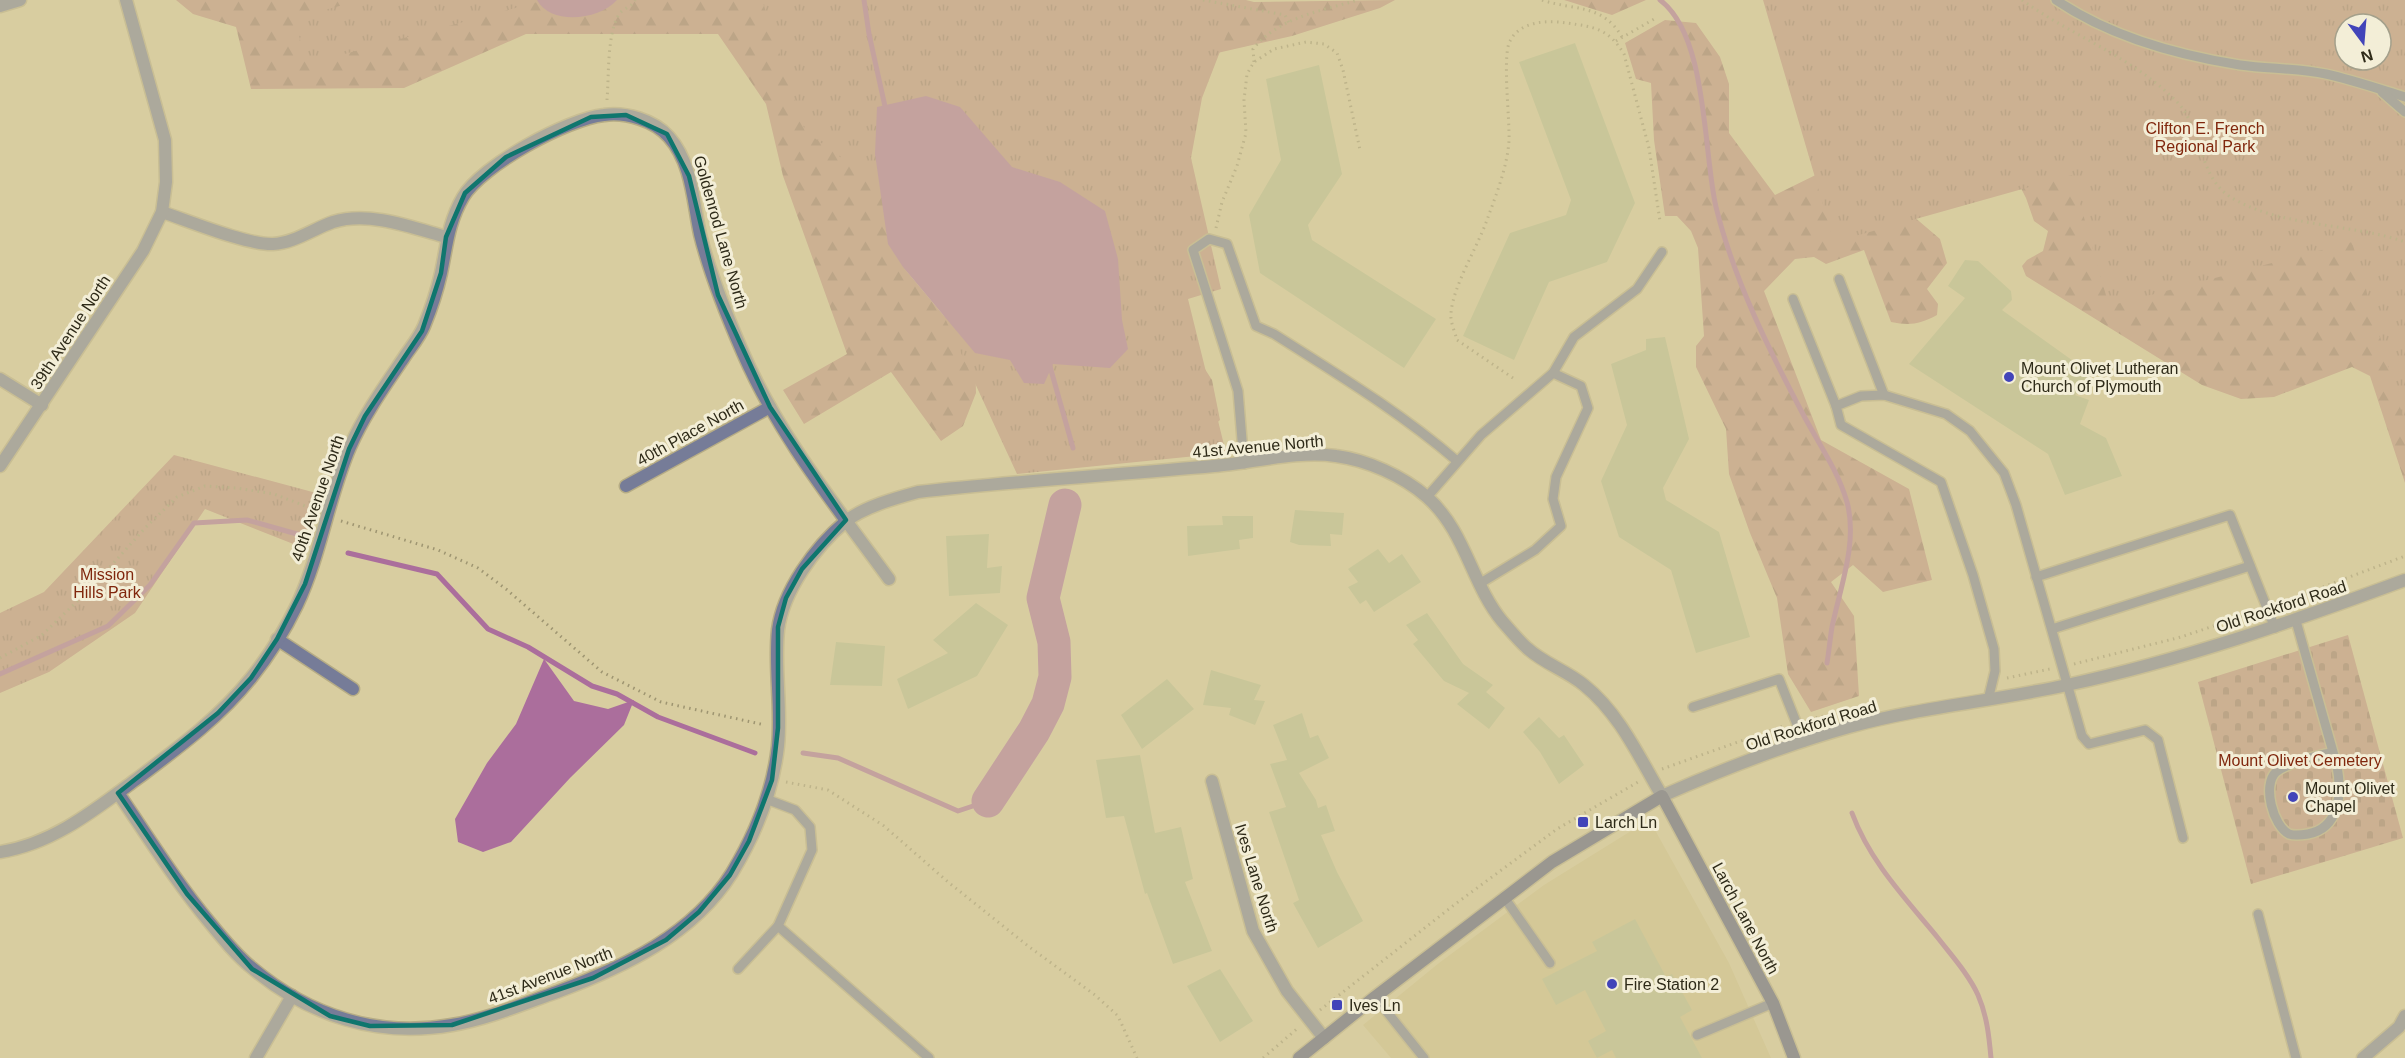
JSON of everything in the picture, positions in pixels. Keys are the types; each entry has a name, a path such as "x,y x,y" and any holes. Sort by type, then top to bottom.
{"street":[{"path":"0,6 20,0"},
{"name":"39th Avenue North","path":"0,466 142,251 162,212 166,182 165,140 126,0"},
{"name":"40th Avenue North","path":"0,852 46,839 78,821 183,745 251,678 278,639 305,584 349,449 365,417 422,332 441,273 446,237 465,194 506,157 567,126 606,114"},
{"name":"Goldenrod Lane North","path":"606,114 626,115 648,122 667,134 681,153 689,176 700,234 718,295 745,359 784,432 846,520"},
{"path":"162,212 254,242 273,244 290,241 335,222 358,218 394,223 446,237"},
{"path":"0,379 42,405"},
{"name":"40th Place North","path":"626,486 770,407"},
{"name":"41st Avenue North","path":"118,793 187,894 231,949 252,969 292,996 330,1016 370,1026 410,1029 452,1025 492,1016 593,978 632,960 666,940 699,912 730,875 749,841 772,780 778,728 776,660 778,627 786,598 802,569 846,520 886,501 918,492 1244,464 1302,456 1336,456 1369,464 1398,478 1427,497 1451,526 1465,549 1479,584 1501,619 1528,649 1584,685 1610,710 1662,796"},
{"path":"846,520 889,579"},
{"name":"Old Rockford Road","path":"1299,1058 1504,897 1595,835 1662,796 1718,772 1869,722 2067,685 2155,663 2275,628 2405,580"},
{"path":"278,639 353,689"},
{"name":"Ives Lane North","path":"1212,781 1253,931 1287,990 1324,1038"},
{"name":"Larch Lane North","path":"1662,796 1773,1003 1794,1058"},
{"path":"256,1058 292,996"},
{"path":"2362,1058 2403,1025"}],"lane":[{"path":"2056,0 2071,10 2120,33 2182,54 2241,65 2325,74 2405,97"},
{"path":"2378,89 2405,112"},
{"path":"1244,464 1238,391 1193,250 1209,239 1227,244 1256,326 1274,334 1380,402 1420,430 1457,461"},
{"path":"1427,497 1481,435 1553,373 1574,337 1637,289 1662,252"},
{"path":"1839,279 1884,395"},
{"path":"1793,299 1836,406 1841,425 1941,482 1973,575 1994,650 1988,700"},
{"path":"1479,584 1534,550 1561,526 1553,499 1556,477 1588,408 1581,386 1553,373"},
{"path":"1836,406 1861,396 1884,395 1946,414 1970,431 2004,474 2016,504 2082,736 2089,744 2145,730 2158,740 2183,837"},
{"path":"2036,577 2230,515 2275,628"},
{"path":"2052,629 2250,566"},
{"path":"2296,621 2333,752 2340,784 2340,796 2334,816 2323,829 2300,835 2290,834 2281,827 2270,800 2270,784 2274,773 2283,767 2333,752"},
{"path":"1693,707 1779,679 1804,742"},
{"path":"738,969 778,926 812,850 810,827 795,810 766,799"},
{"path":"1504,897 1550,963"},
{"path":"2258,914 2296,1058"},
{"path":"778,926 929,1058"},
{"path":"1375,997 1424,1058"},
{"path":"1697,1035 1773,1003"}],"path":[{"path":"606,114 613,28 620,13 633,5 635,0"},
{"path":"1203,0 1284,15 1289,23"},
{"path":"1254,62 1253,49 1260,41 1289,23 1309,12 1358,0"},
{"path":"1542,0 1593,11 1614,24 1622,37"},
{"path":"2022,0 2128,63 2178,103 2189,116 2196,130 2210,174 2217,185 2229,196 2252,207 2283,216 2405,242"},
{"path":"1616,41 1656,18"},
{"path":"1513,378 1457,340 1450,315 1456,289 1477,247 1499,187 1509,143 1507,56 1509,42 1517,31 1534,22 1556,21 1598,28 1616,41 1624,54 1644,128 1660,221"},
{"path":"1217,241 1216,225 1222,202 1237,166 1246,134 1247,74 1254,62 1274,49 1306,42 1324,44 1337,53 1343,70 1360,150"},
{"path":"0,658 42,635 91,588 146,527 177,497 204,486 237,488 274,494 390,537 438,550 478,568 506,589 602,672 661,702 778,728"},
{"path":"1992,681 2181,637 2267,608 2405,556"},
{"path":"1263,1058 1309,1018 1454,905 1557,829 1673,764 1796,722 1842,712"},
{"path":"772,780 828,790 884,826 948,882 1028,946 1095,995 1118,1016 1137,1058"}],"highlighted area":[{"path":"626,115 667,134 689,176 718,295 770,407 846,520 802,569 786,598 778,627 778,728 772,780 749,841 730,875 699,912 666,940 593,978 452,1025 370,1026 330,1016 252,969 187,894 118,793 218,713 251,678 277,639 305,584 349,449 365,416 422,331 441,273 446,237 465,193 506,157 591,117"}],"shaded area":[{"path":"537,0 617,0 609,7 587,16 564,17 553,14"},
{"path":"926,96 960,107 1012,167 1060,182 1105,211 1118,259 1122,320 1128,349 1110,368 1053,364 1044,384 1024,383 1010,360 975,353 903,267 888,244 875,154 877,107"},
{"path":"544,659 574,701 608,709 634,700 624,725 570,778 511,842 483,852 458,842 455,819 487,763 516,724"},
{"path":"1649,825 1655,830 1729,963 1771,1058 1391,1058 1363,1025 1439,963 1544,885 1639,826"}],"green space":[{"path":"176,0 1246,0 1254,2 1395,0 1380,8 1292,36 1178,62 1174,321 1212,380 1220,420 1184,450 1038,416 903,267 975,353 976,393 963,426 941,441 891,372 804,424 783,390 847,354 783,176 766,104 718,34 526,34 404,88 251,89 236,27 193,14"},
{"path":"362,0 545,0 307,64 294,18"},
{"path":"762,0 1240,0 1202,98 1191,158 1221,289 1188,299 1226,453 1017,474 886,191 805,131"},
{"path":"1564,0 1646,0 1612,15"},
{"name":"Clifton E. French Regional Park","path":"1763,0 2405,0 2405,424 2352,242 2109,306 2072,175 1834,242"},
{"path":"1665,20 1696,23 1720,57 1729,84 1729,133 1775,195 1844,161 1835,70 2405,249 2405,483 2370,376 2352,367 2274,397 2241,399 2202,385 2026,276 2022,266 2027,260 2043,251 2048,231 2034,221 2026,198 2004,155 1899,204 1940,239 1947,263 1927,289 1938,304 1937,315 1915,323 1891,322 1864,250 1826,264 1814,257 1795,259 1764,291 1821,440 1909,489 1932,580 1883,592 1853,565 1831,582 1854,616 1859,696 1811,712 1788,674 1777,598 1729,474 1726,429 1696,367 1696,346 1704,336 1698,248 1691,231 1677,216 1665,216 1654,140 1651,83 1636,79 1625,43"},
{"name":"Mission Hills Park","path":"174,455 320,494 301,547 205,509 135,613 49,672 0,693 0,613 44,592"},
{"name":"Mount Olivet Cemetery","path":"2348,635 2403,838 2251,884 2198,682"}],"building":[{"path":"1575,43 1635,203 1607,262 1549,282 1514,360 1463,336 1510,233 1566,215 1571,200 1519,62"},
{"path":"1319,65 1342,174 1308,225 1312,240 1436,319 1404,368 1260,273 1249,215 1281,160 1266,79"},
{"name":"Mount Olivet Lutheran Church of Plymouth","path":"1965,260 1978,261 2011,291 2012,300 2002,310 2090,373 2091,380 2075,395 2089,400 2080,424 2106,438 2122,476 2065,495 2048,454 1909,364 1965,298 1948,286"},
{"path":"1665,337 1689,439 1663,488 1666,500 1719,532 1750,637 1696,653 1671,570 1619,537 1601,481 1627,425 1611,364 1646,350 1646,339"},
{"path":"1295,510 1344,513 1342,535 1330,534 1331,546 1299,545 1290,542"},
{"path":"1222,516 1253,516 1253,538 1239,540 1240,549 1188,556 1187,526 1223,525"},
{"path":"989,534 987,568 1002,566 1000,593 949,596 946,536"},
{"path":"1378,549 1389,563 1402,554 1421,582 1374,612 1366,600 1360,604 1348,587 1358,582 1348,569"},
{"path":"976,603 1008,625 977,676 908,709 897,679 948,653 933,640"},
{"path":"1427,613 1463,664 1493,685 1486,692 1505,708 1489,729 1457,704 1469,693 1444,681 1413,644 1418,640 1406,625"},
{"path":"836,642 885,646 882,686 830,685"},
{"path":"1211,670 1261,685 1254,700 1265,701 1255,725 1229,715 1231,708 1203,705"},
{"path":"1167,679 1194,709 1142,749 1121,715"},
{"path":"1302,713 1310,738 1318,735 1329,758 1299,773 1316,800 1318,808 1326,805 1335,831 1321,835 1337,872 1363,921 1318,948 1293,903 1299,900 1269,812 1286,807 1270,764 1287,760 1273,725"},
{"path":"1539,717 1559,738 1564,735 1584,765 1559,784 1540,752 1523,732"},
{"path":"1140,755 1155,833 1181,827 1193,879 1185,882 1212,951 1173,964 1147,893 1145,894 1124,816 1106,818 1096,760"},
{"name":"Fire Station 2","path":"1635,919 1666,977 1672,974 1692,1010 1680,1017 1702,1058 1616,1058 1612,1050 1597,1058 1588,1041 1606,1031 1585,990 1556,1005 1542,979 1597,951 1592,942"},
{"path":"1220,969 1253,1021 1220,1042 1187,986"}],"waterway":[{"path":"864,0 886,111"},
{"path":"1660,0 1676,17 1687,40 1695,67 1716,207 1732,261 1778,366 1833,469 1847,502 1850,517 1849,549 1832,627 1827,663"},
{"path":"1049,363 1073,448"},
{"path":"988,801 1034,731 1048,704 1055,677 1054,642 1043,598 1065,505"},
{"path":"0,674 108,626 150,585 194,523 247,520 304,536"},
{"path":"348,553 437,574 488,629 528,647 592,686 617,694 658,717 755,753"},
{"path":"803,753 838,758 958,811 988,801"},
{"path":"1852,813 1879,864 1965,973 1974,988 1986,1018 1991,1058"}],"place":[{"name":"Mount Olivet Lutheran Church of Plymouth","path":"2009,377"},
{"name":"Mount Olivet Chapel","path":"2293,797"},
{"name":"Larch Ln","path":"1583,822"},
{"name":"Fire Station 2","path":"1612,984"},
{"name":"Ives Ln","path":"1337,1005"}]}
